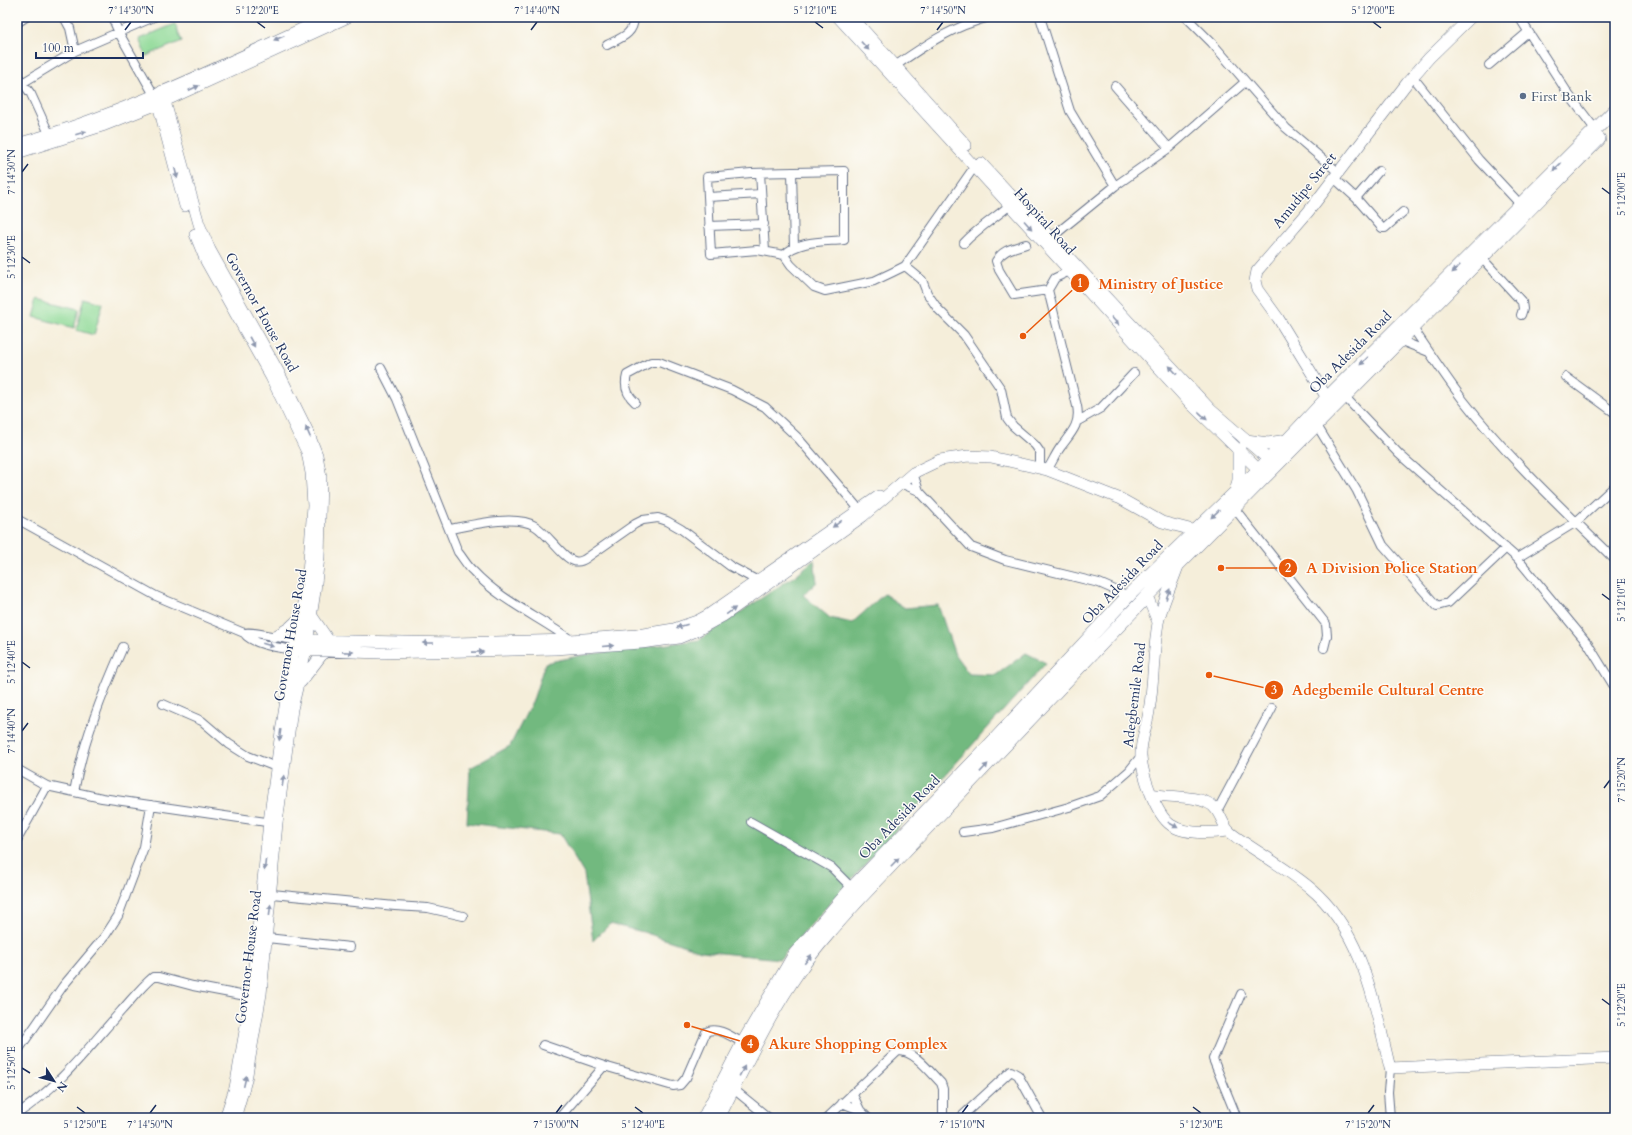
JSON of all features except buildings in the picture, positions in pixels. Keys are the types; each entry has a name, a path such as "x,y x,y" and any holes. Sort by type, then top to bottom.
{"main road":[{"name":"Oba Adesida Road","path":"704,1118 728,1085 798,972 826,936 1143,600 1235,509 1263,473 1316,424 1412,328 1520,204 1615,110"},
{"name":"Oba Adesida Road","path":"1273,463 1287,441 1327,398 1615,123"},
{"path":"1236,493 1242,445 1268,444 1287,441"},
{"name":"Oba Adesida Road","path":"718,1118 743,1043 795,954 852,888 986,749 1130,595 1236,493 1263,473"}],"street":[{"path":"17,23 26,17"},
{"path":"64,17 70,28 75,51"},
{"path":"112,17 119,33 160,98"},
{"path":"24,82 75,51 154,17"},
{"path":"233,65 328,17"},
{"path":"17,153 51,138 160,98 233,65 348,17"},
{"path":"607,45 628,34 634,24 634,17"},
{"name":"Hospital Road","path":"838,17 1190,404 1242,445 1273,463"},
{"name":"Hospital Road","path":"852,17 1177,375 1216,415 1242,445 1263,473"},
{"path":"895,66 959,26 990,17"},
{"path":"1040,17 1070,111 1115,186"},
{"path":"1186,17 1212,43 1286,128 1336,175 1383,228 1403,212"},
{"name":"Amudipe Street","path":"1327,398 1278,318 1257,289 1255,281 1257,271 1308,212 1429,58 1471,17"},
{"path":"1519,17 1569,95 1595,129"},
{"path":"1489,65 1528,32"},
{"path":"17,75 24,82 38,107 51,138"},
{"path":"1413,77 1479,160 1520,204"},
{"path":"1052,237 1115,186 1169,148 1245,82"},
{"path":"1115,86 1169,148"},
{"name":"Governor House Road","path":"160,98 191,225 206,261 271,377 307,452 311,473 313,506 307,588 307,615 276,767 273,823 272,894 261,994 246,1080 235,1118"},
{"path":"17,144 51,138"},
{"path":"784,255 794,247 803,244 844,240 844,171 760,173 707,177 711,254 765,251 784,255 814,287 825,291 874,281 905,266 975,166"},
{"path":"1356,198 1379,171"},
{"path":"792,172 794,247"},
{"path":"760,173 765,251"},
{"path":"708,197 762,194"},
{"path":"964,243 976,230 989,223 1010,205"},
{"path":"709,226 764,224"},
{"path":"1026,244 1010,248 1000,254 996,261 999,270 1014,295 1048,290"},
{"path":"1478,254 1522,302 1523,309 1521,315"},
{"path":"905,266 922,280 927,293 938,309 964,335 1001,389 1007,418 1013,426 1036,445 1040,452 1044,469"},
{"path":"1044,469 1074,430 1078,421 1077,406 1048,290 1055,278 1070,271"},
{"path":"1412,328 1463,400 1486,427 1576,522 1615,560"},
{"path":"1399,340 1430,353"},
{"path":"635,402 626,390 627,375 633,370 651,362 659,362 745,396 765,407 783,422 858,508"},
{"path":"381,368 397,399 458,552 473,571 504,596 548,623 571,640"},
{"path":"1078,421 1101,408 1134,373"},
{"path":"1566,377 1615,412"},
{"path":"1344,396 1399,454 1517,558 1588,644 1615,688"},
{"path":"1316,424 1357,491 1383,545 1437,606 1448,603 1506,548"},
{"path":"244,633 251,632 274,637 324,652 380,653 555,649 641,644 679,638 696,631 723,616 863,516 913,473 940,460 968,456 991,457 1044,469 1121,499 1162,522 1197,531"},
{"path":"913,473 919,491 965,541 978,551 1005,560 1098,583 1143,600 1158,622"},
{"path":"17,519 156,596 244,633 248,638 266,645 301,645 329,641 455,643 571,640 637,635 682,626 697,621 758,581 858,508 884,492 897,486 919,491"},
{"path":"1517,558 1576,522 1615,486"},
{"path":"1235,509 1326,624 1327,636 1324,648"},
{"path":"450,529 490,521 528,522 541,530 568,558 574,562 581,561 588,557 643,520 658,518 668,521 681,529 730,566 758,581"},
{"path":"1158,622 1178,566"},
{"path":"274,637 307,615 329,641"},
{"name":"Adegbemile Road","path":"1158,622 1150,711 1141,756 1152,794 1164,819 1174,828 1195,831 1228,830"},
{"name":"Governor House Road","path":"225,1118 235,1088 251,997 273,823 292,709 298,686 301,645"},
{"path":"74,792 82,756 99,701 123,647"},
{"path":"298,686 324,652"},
{"path":"162,704 202,721 229,744 248,756 276,767"},
{"path":"1218,811 1272,708"},
{"path":"963,832 993,828 1069,807 1100,796 1129,771 1141,756"},
{"path":"17,769 47,786 74,792 273,823"},
{"path":"17,840 47,786"},
{"path":"1152,794 1204,801 1218,811 1228,830 1308,886 1323,900 1343,925 1366,974 1390,1068 1388,1092 1390,1118"},
{"path":"17,1052 63,986 105,936 118,916 144,847 151,805"},
{"path":"751,822 832,868 852,888"},
{"path":"272,894 395,906 416,906 463,916"},
{"path":"267,938 350,947"},
{"path":"17,1114 53,1087 75,1066 98,1037 153,977 159,976 200,988 251,997"},
{"path":"1236,1118 1213,1059 1241,994"},
{"path":"543,1045 604,1066 673,1086 680,1085 686,1078 706,1032 710,1030 718,1030 743,1043"},
{"path":"827,1118 898,1051 905,1051 910,1053 941,1083 943,1089 943,1118"},
{"path":"1390,1068 1615,1058"},
{"path":"559,1118 604,1066"},
{"path":"960,1118 1011,1071 1018,1075 1042,1118"},
{"path":"728,1085 769,1118"},
{"path":"852,1093 860,1110 868,1118"},
{"path":"842,1103 860,1110"}],"green space":[{"path":"175,24 182,41 146,56 139,39"},
{"path":"85,298 103,303 94,335 76,330"},
{"path":"39,299 79,309 74,328 34,317"},
{"path":"814,560 817,582 803,595 830,618 852,623 884,594 905,608 938,605 955,655 969,674 996,675 1026,653 1046,663 780,959 701,951 643,932 610,924 593,941 584,874 560,834 467,823 470,768 510,746 533,700 545,663 583,655 699,640 796,575"}],"place":[{"name":"First Bank","path":"1523,96"},
{"name":"Ministry of Justice","path":"1023,336"},
{"name":"A Division Police Station","path":"1221,568"},
{"name":"Adegbemile Cultural Centre","path":"1209,675"},
{"name":"Akure Shopping Complex","path":"687,1025"}]}
